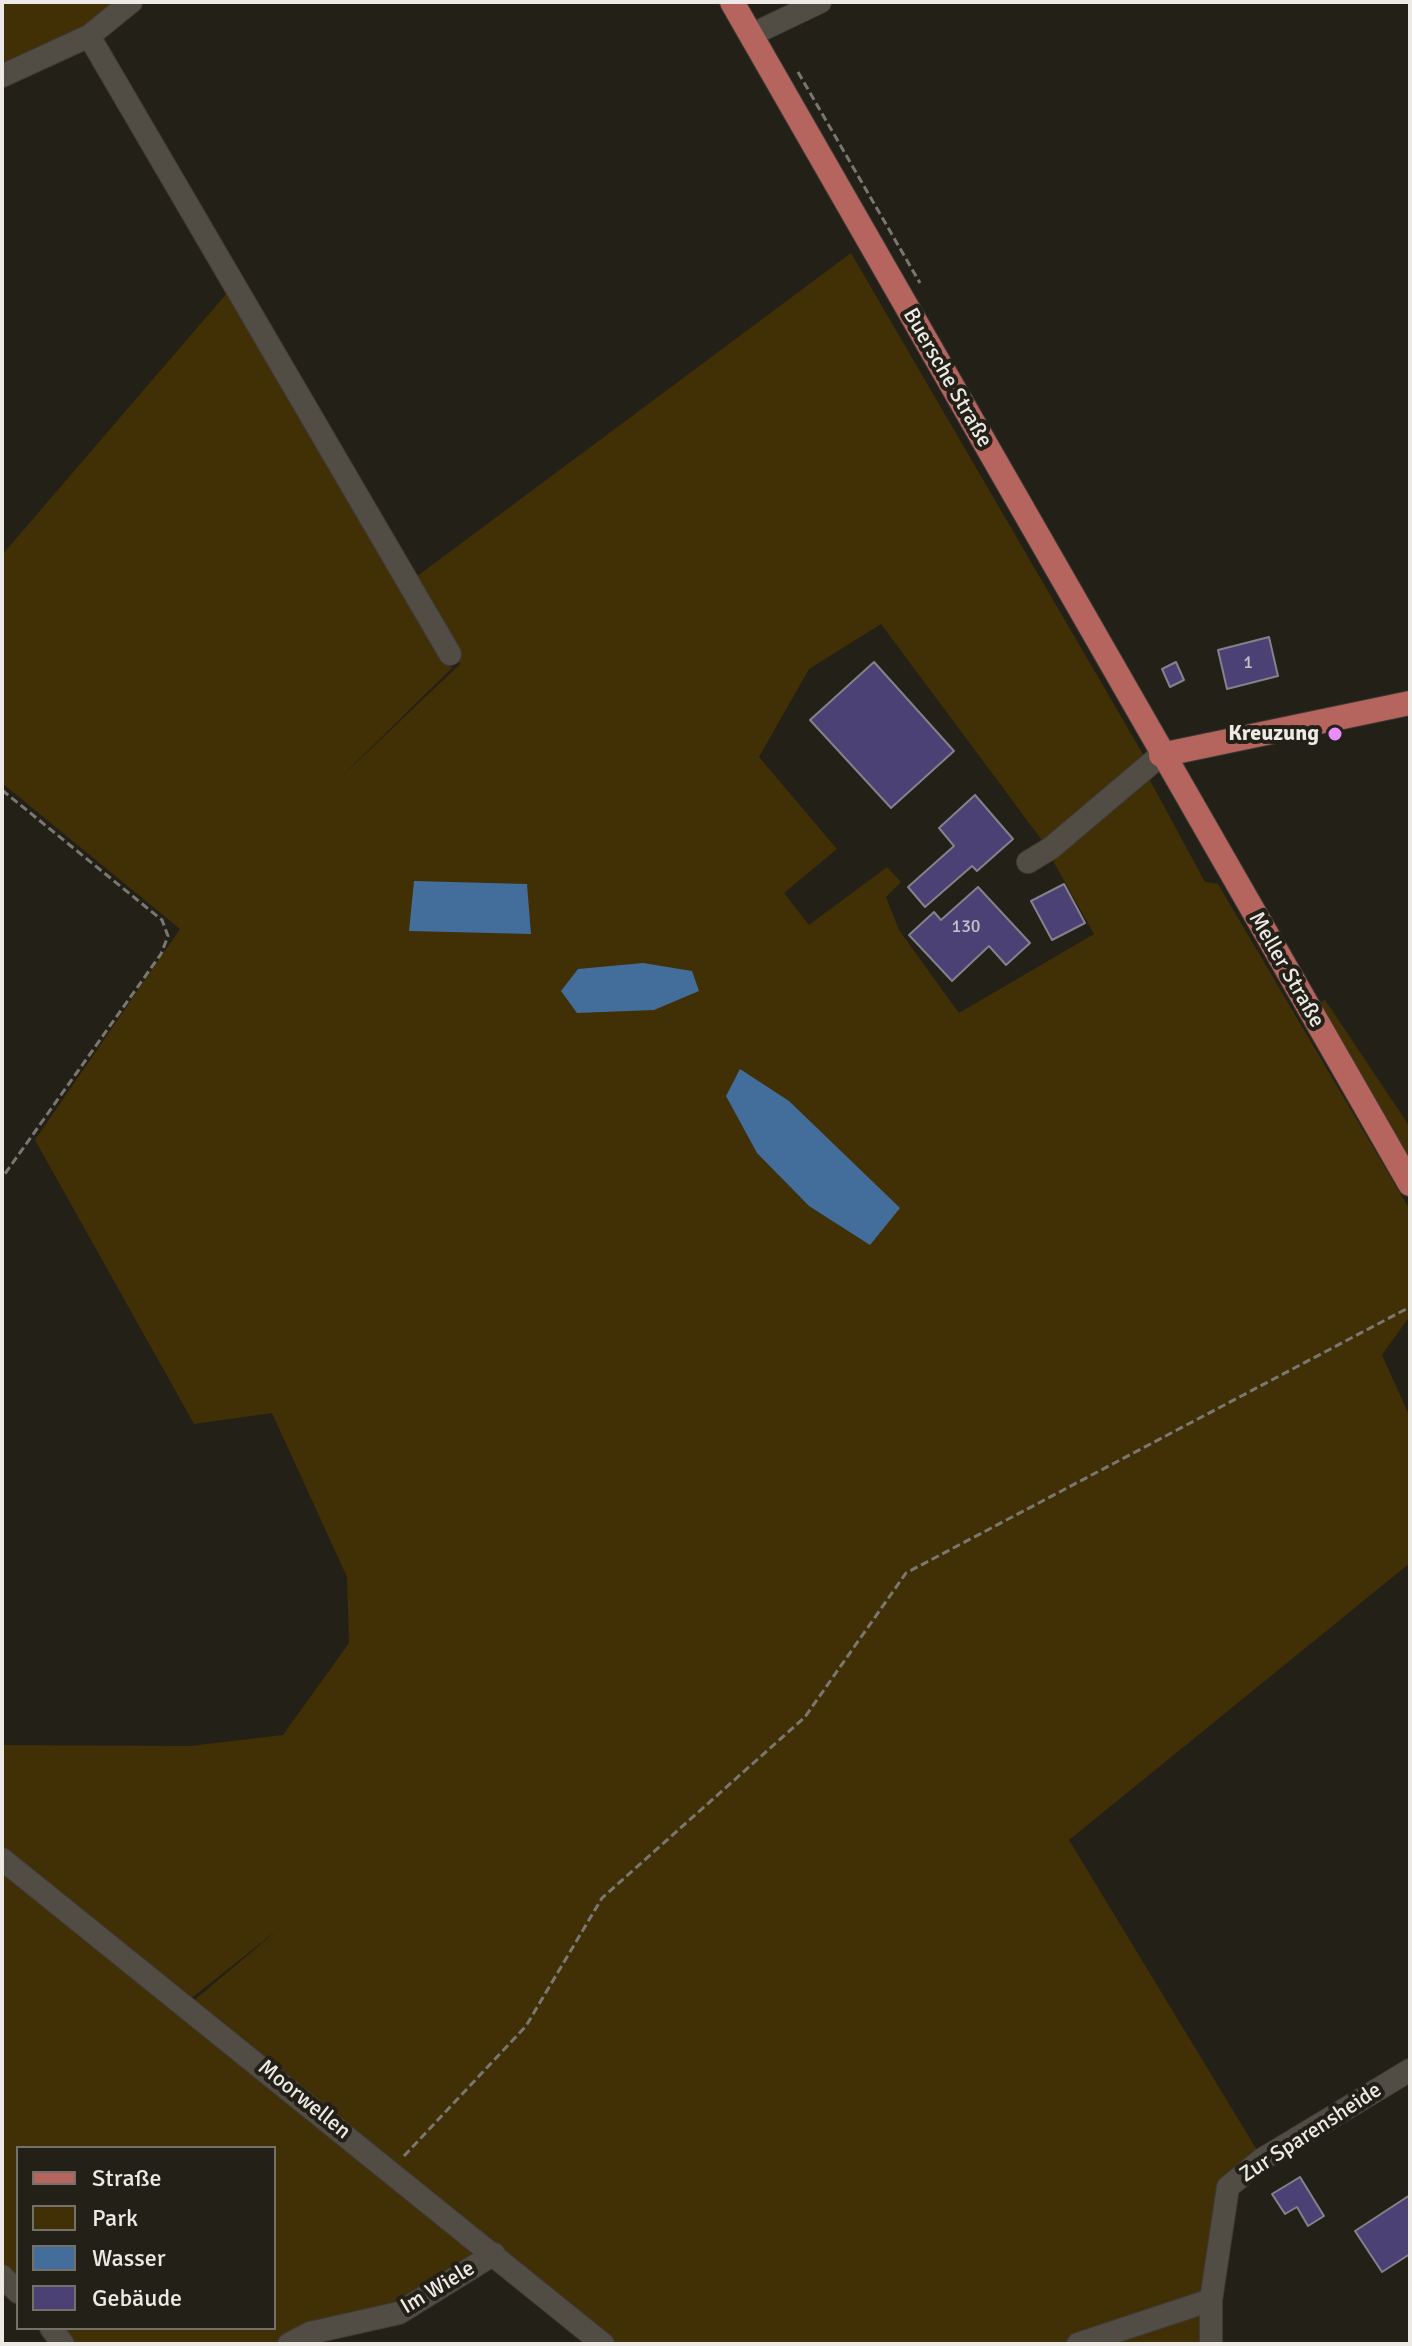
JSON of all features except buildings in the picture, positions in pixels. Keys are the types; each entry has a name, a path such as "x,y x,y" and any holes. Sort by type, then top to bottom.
{"main road":[{"name":"Buersche Straße","path":"732,2 1161,755"},
{"path":"1161,755 1410,703"},
{"name":"Meller Straße","path":"1161,755 1410,1184"}],"street":[{"path":"2,76 89,36 131,2"},
{"path":"751,35 820,2"},
{"path":"89,36 450,654"},
{"path":"1028,862 1051,848 1161,755"},
{"name":"Moorwellen","path":"2,1859 603,2344"},
{"name":"Zur Sparensheide","path":"1211,2344 1211,2300 1228,2187 1261,2160 1410,2070"},
{"name":"Im Wiele","path":"289,2344 310,2333 399,2313 494,2254"},
{"path":"1078,2344 1211,2300"}],"path":[{"path":"2,790 162,920 168,936 161,954 2,1178"},
{"path":"391,2170 526,2026 602,1898 805,1717 906,1573 1410,1307"}],"green space":[{"path":"2,2 121,2 103,16 2,65"},
{"path":"851,253 1144,756 1044,843 881,624 809,669 759,757 837,849 784,893 809,925 887,867 901,882 886,897 899,930 959,1013 1094,934 1052,859 1146,773 1205,882 1218,884 1410,1210 1410,1316 1382,1355 1410,1417 1410,1563 1069,1840 1260,2155 1222,2181 1205,2344 611,2344 493,2250 397,2309 309,2328 277,2344 70,2344 60,2330 276,2330 276,2146 16,2146 16,2282 2,2269 2,1863 185,2008 280,1928 189,2000 2,1854 2,1745 190,1746 283,1735 349,1643 347,1577 272,1413 194,1424 35,1140 180,929 2,783 2,555 233,286 452,668 337,781 460,664 412,580"},
{"path":"1325,1000 1410,1127 1410,1169 1318,1004"}],"water":[{"path":"414,881 527,884 531,934 409,931"},
{"path":"643,963 692,971 699,991 654,1010 577,1013 561,991 578,969"},
{"path":"740,1069 789,1101 900,1208 870,1245 809,1206 757,1153 726,1096"}],"place":[{"name":"Kreuzung","path":"1335,734"}]}
